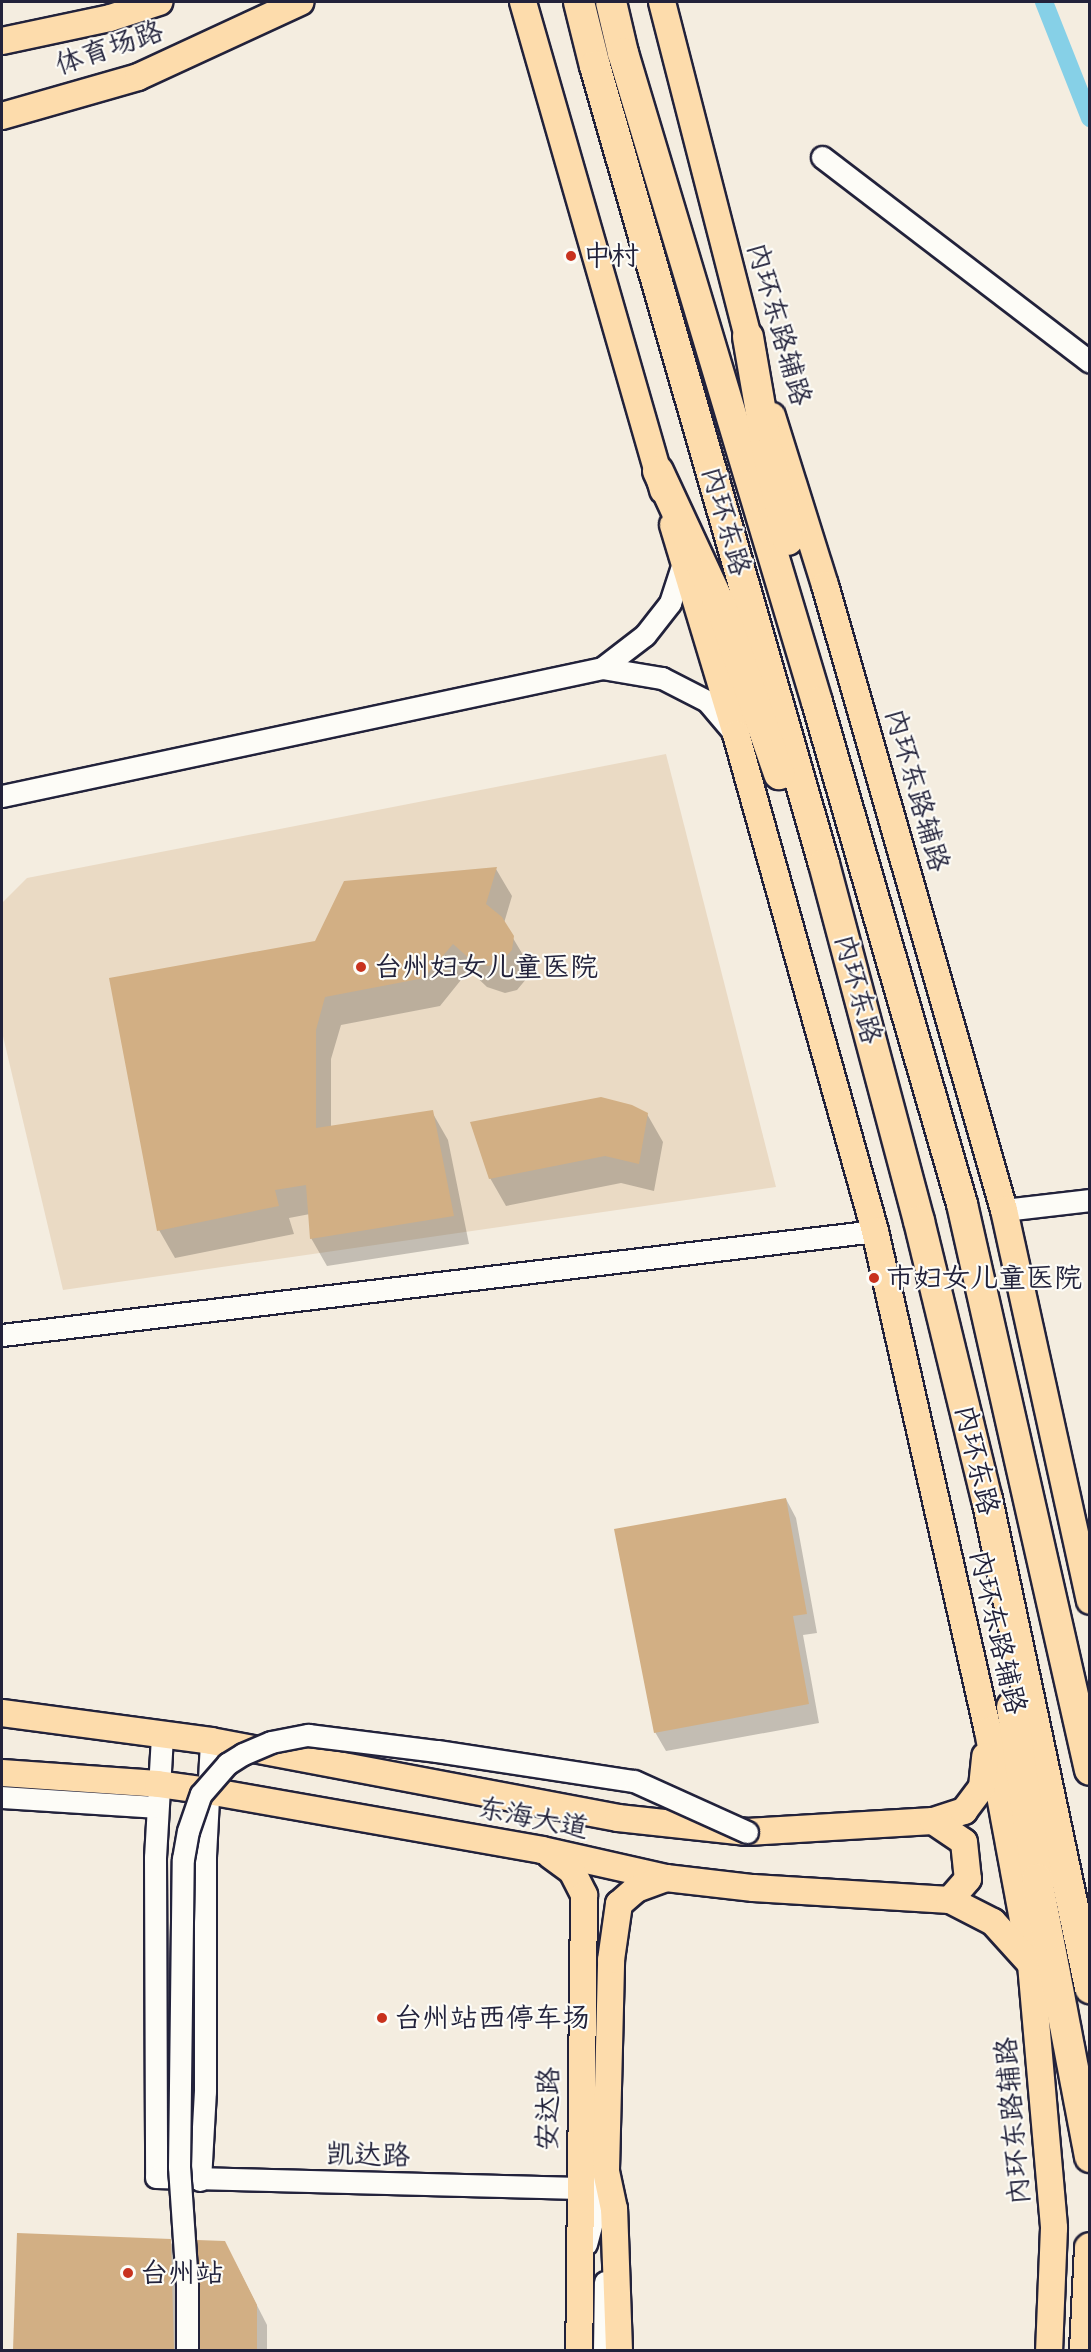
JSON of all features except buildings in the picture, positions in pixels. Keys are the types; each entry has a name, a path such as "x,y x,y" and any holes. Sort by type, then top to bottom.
{"highway":[{"name":"内环东路","path":"579,2 595,66 824,864 919,1221 987,1498 1089,1988"},
{"name":"内环东路","path":"611,2 623,53 817,702 962,1204 1089,1770"},
{"path":"748,337 768,453 800,592 817,702"},
{"path":"658,471 721,607 783,786 824,864"},
{"path":"987,1498 1005,1663 1037,1880 1089,2157"},
{"path":"1043,1561 1089,1711"},
{"path":"1085,2350 1089,2248"}],"main road":[{"name":"体育场路","path":"2,41 110,18 159,2"},
{"name":"体育场路","path":"2,116 138,77 300,2"},
{"path":"523,2 530,14 683,563"},
{"name":"内环东路辅路","path":"662,2 748,337 825,585 1004,1210 1089,1601"},
{"name":"内环东路辅路","path":"683,563 736,734 875,1231 988,1731 1031,1964 1054,2228 1049,2350"},
{"name":"东海大道","path":"2,1713 211,1741 618,1818 747,1832 933,1821 964,1811 982,1786 988,1731"},
{"name":"东海大道","path":"2,1773 157,1795 208,1791 542,1850 666,1878 753,1888 950,1900 993,1922 1031,1964"},
{"path":"933,1821 964,1842 968,1880 950,1900"},
{"name":"安达路","path":"542,1850 572,1871 584,1895 579,2350"},
{"name":"安达路","path":"619,2350 614,2209 606,2170 611,1960 620,1904 636,1889 666,1878"}],"street":[{"path":"822,157 1089,362"},
{"path":"602,668 645,635 670,603 683,563"},
{"path":"2,796 602,668 662,678 707,701 736,734"},
{"path":"1004,1210 1089,1200"},
{"path":"2,1335 875,1231"},
{"path":"174,2350 183,1859 188,1831 201,1794 227,1764 271,1742 308,1735 471,1756 634,1781 747,1832"},
{"path":"2,1797 157,1795 162,1736"},
{"path":"200,2180 205,2091 208,1791 211,1741"},
{"name":"凯达路","path":"157,1795 156,2177 200,2180 579,2188"},
{"path":"179,2167 187,2284 187,2350"},
{"path":"604,2350 606,2170"},
{"path":"580,2267 606,2170"}],"shaded area":[{"name":"台州妇女儿童医院","path":"666,754 776,1187 63,1290 2,1032 2,903 27,878"}],"waterway":[{"path":"1044,2 1090,118"}],"place":[{"name":"中村","path":"571,256"},
{"name":"台州妇女儿童医院","path":"361,967"},
{"name":"市妇女儿童医院","path":"874,1278"},
{"name":"台州站西停车场","path":"382,2018"},
{"name":"台州站","path":"128,2273"}]}
